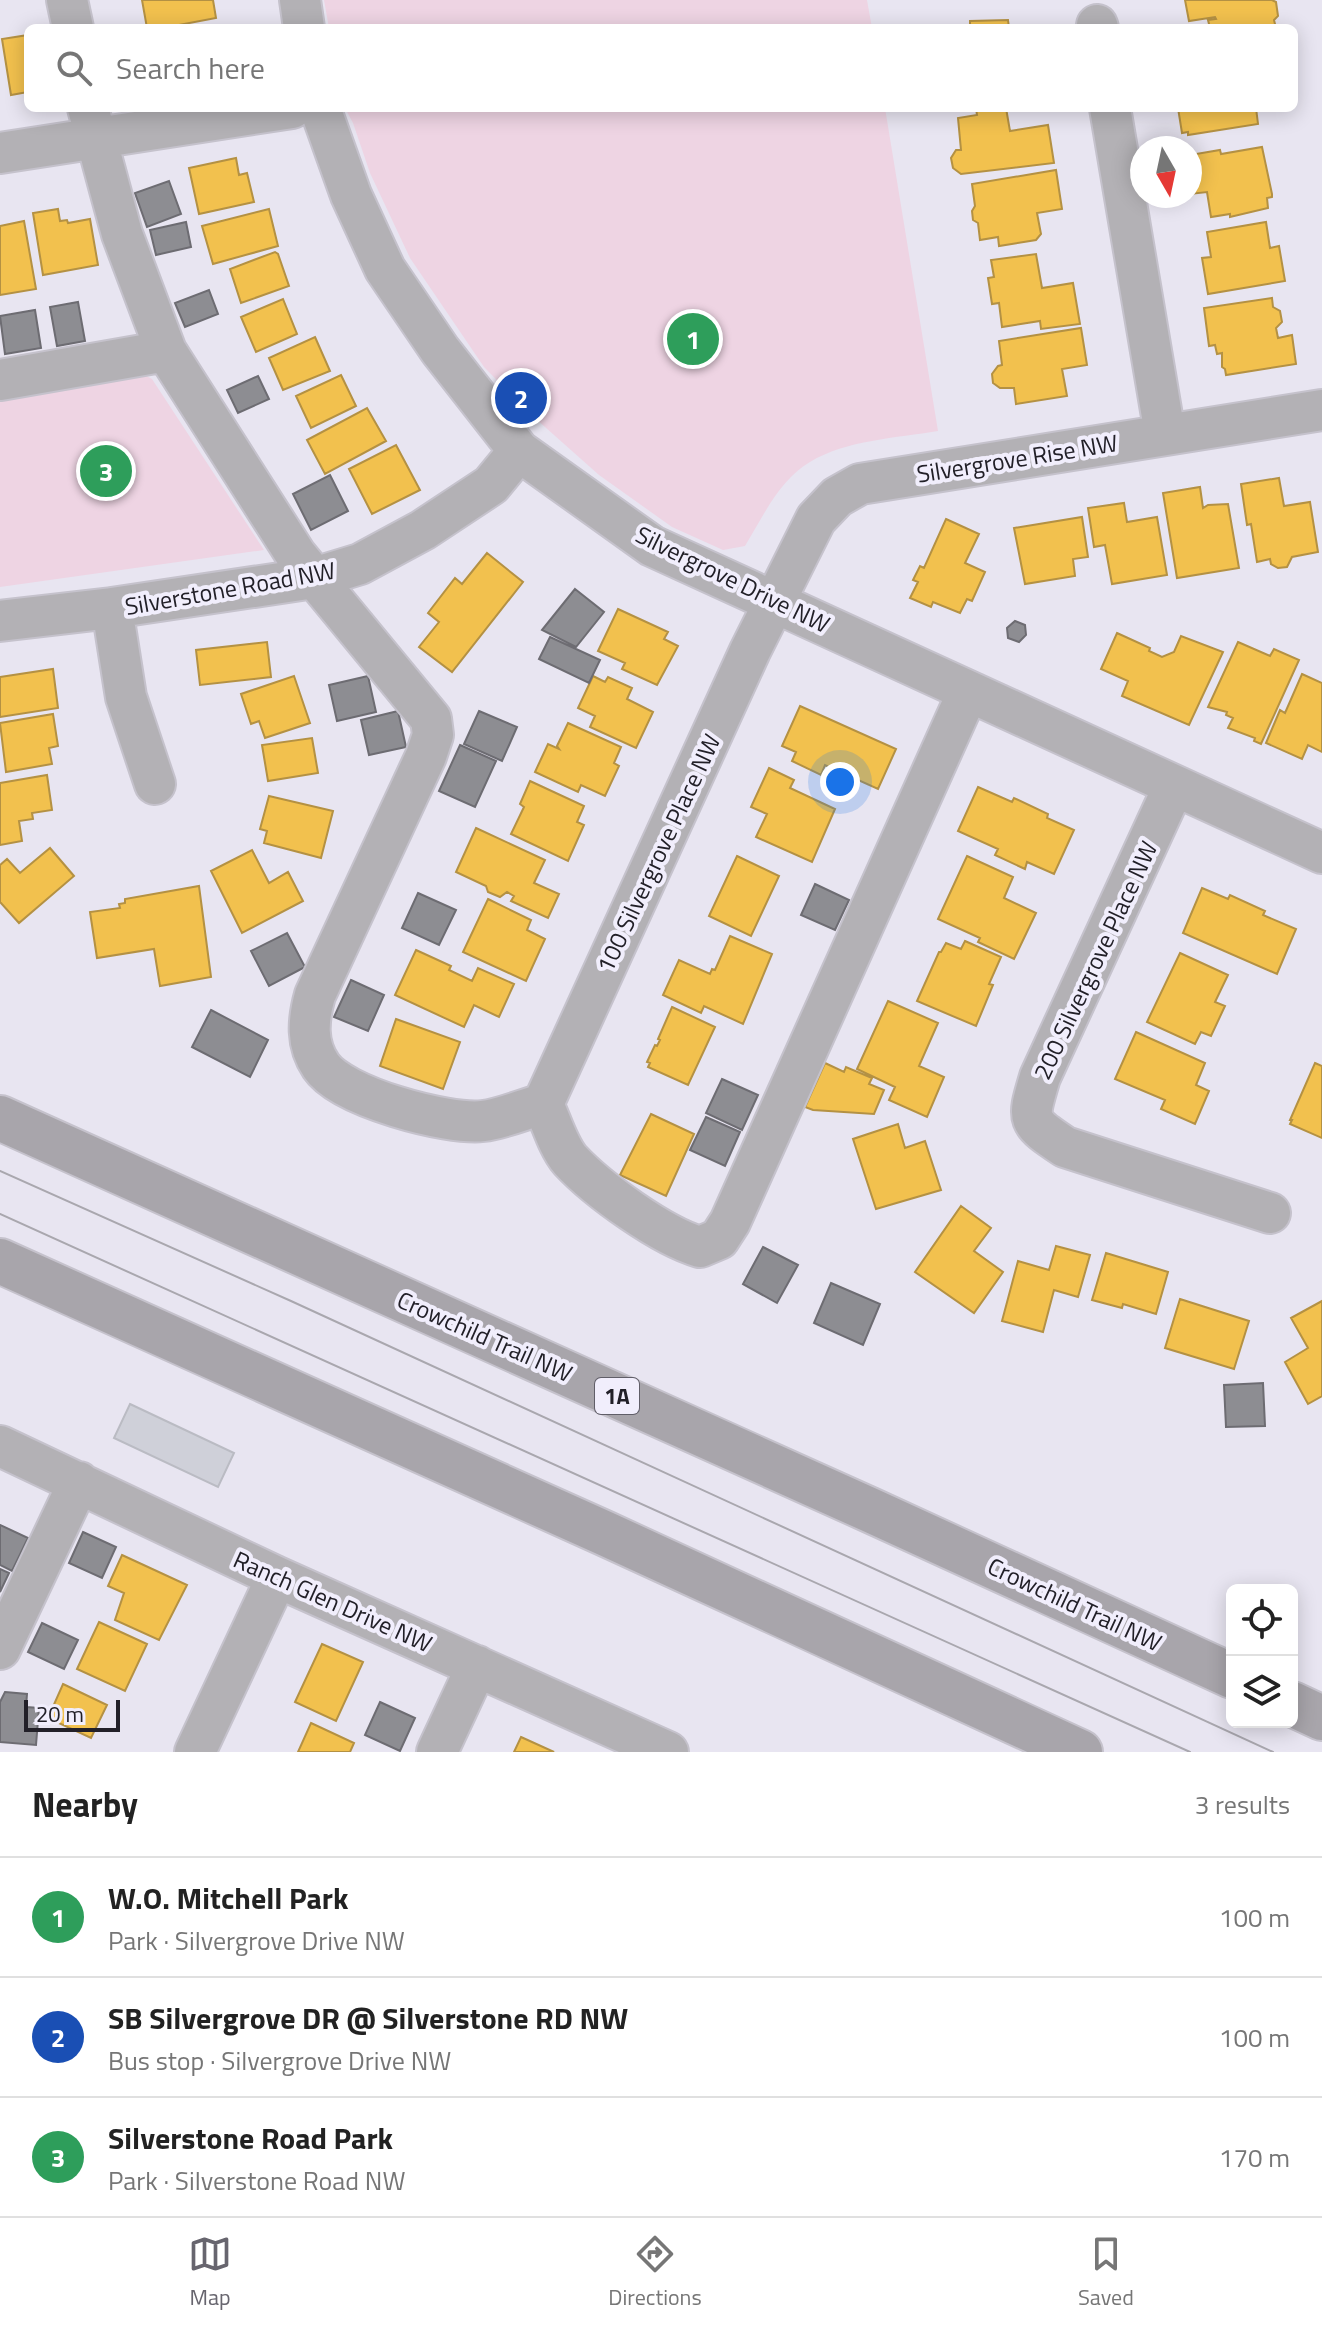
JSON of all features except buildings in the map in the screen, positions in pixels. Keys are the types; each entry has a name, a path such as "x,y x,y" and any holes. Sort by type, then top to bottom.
{"highway":[{"name":"Crowchild Trail NW","path":"0,1118 856,1503 1226,1673"},
{"path":"0,1261 576,1520 1026,1737 1080,1752"},
{"path":"1298,1707 1322,1718"}],"street":[{"path":"67,0 72,24"},
{"path":"300,0 303,24"},
{"path":"0,153 91,122 235,112"},
{"name":"Silvergrove Drive NW","path":"321,112 351,195 385,269 440,350 519,451 652,546 1322,853"},
{"path":"1111,112 1165,434"},
{"path":"91,122 122,234 166,351 296,555 431,719 433,735 426,756 315,995 310,1015 311,1046 323,1069 345,1087 430,1115 482,1121 543,1104 568,1158 608,1193 678,1241 700,1247 719,1239 730,1222 968,692"},
{"path":"0,380 166,351"},
{"name":"Silvergrove Rise NW","path":"774,601 816,519 837,497 860,484 1322,410"},
{"name":"Silverstone Road NW","path":"0,621 314,578 360,564 423,530 491,485 519,451"},
{"name":"100 Silvergrove Place NW","path":"543,1104 774,601"},
{"path":"112,608 126,697 155,784"},
{"name":"200 Silvergrove Place NW","path":"1174,786 1040,1077 1031,1117 1036,1128 1065,1147 1270,1213"},
{"name":"Ranch Glen Drive NW","path":"0,1446 277,1577 668,1752"},
{"path":"0,1649 79,1482"},
{"path":"195,1752 277,1577"},
{"path":"437,1752 477,1666"}],"shaded area":[{"path":"324,0 867,0 871,24 328,24"},
{"path":"347,112 886,112 938,431 856,444 810,462 781,489 745,546 723,550 672,527 599,475 527,411 484,367 410,258 370,173"},
{"path":"139,372 152,379 264,550 0,587 0,393"}],"tram line":[{"path":"0,1171 291,1301 1273,1752"},
{"path":"0,1214 1190,1752"}],"place":[{"name":"W.O. Mitchell Park","path":"693,339"},
{"name":"SB Silvergrove DR @ Silverstone RD NW","path":"521,398"},
{"name":"Silverstone Road Park","path":"106,471"}]}
